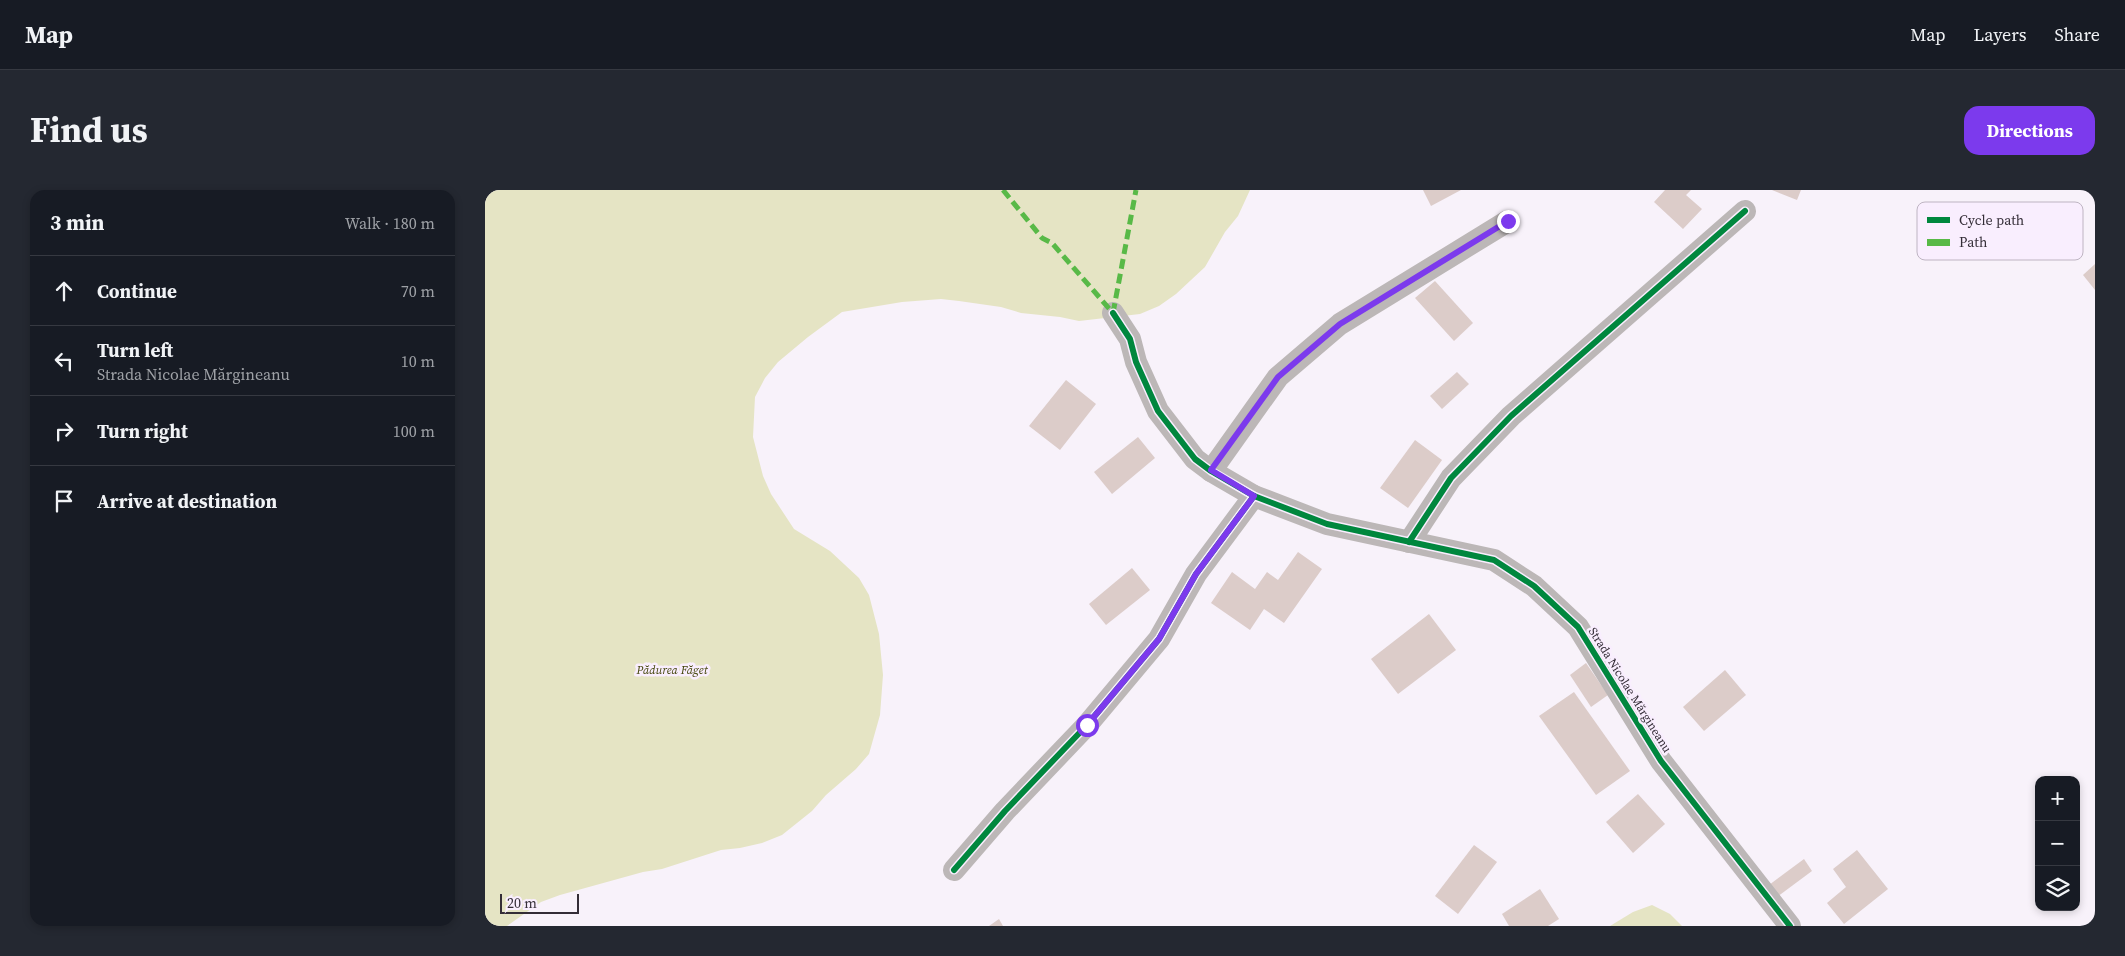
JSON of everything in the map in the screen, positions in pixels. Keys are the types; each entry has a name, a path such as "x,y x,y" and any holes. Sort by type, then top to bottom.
{"street":[{"path":"1409,542 1451,478 1511,416 1745,211"},
{"path":"1211,470 1278,377 1340,324 1508,221"},
{"name":"Strada Nicolae Mărgineanu","path":"1113,313 1130,338 1136,362 1158,411 1195,459 1211,470 1254,496 1327,524 1494,560 1534,586 1577,627 1661,761 1790,926"},
{"path":"954,870 1005,811 1087,725 1159,639 1196,574 1254,496"}],"green space":[{"name":"Pădurea Făget","path":"485,190 1250,190 1238,216 1225,232 1205,267 1176,294 1159,306 1140,314 1079,321 1021,313 1001,307 941,299 902,302 842,312 778,362 765,378 755,397 753,437 763,476 771,494 794,529 830,551 859,578 869,595 879,634 883,675 880,715 869,754 812,811 782,835 762,843 721,850 662,869 643,872 560,895 541,902 507,926 485,926"},
{"path":"1652,905 1670,914 1682,926 1610,926 1633,912"}],"building":[{"path":"1423,190 1461,190 1431,206"},
{"path":"1665,190 1691,190 1686,195 1702,209 1683,229 1654,202"},
{"path":"1772,190 1801,190 1797,200"},
{"path":"2095,264 2095,290 2083,275"},
{"path":"1435,281 1473,323 1454,341 1415,298"},
{"path":"1457,372 1469,384 1442,409 1430,396"},
{"path":"1066,380 1096,404 1060,450 1029,426"},
{"path":"1138,437 1155,458 1112,494 1094,472"},
{"path":"1415,440 1442,460 1408,508 1380,488"},
{"path":"1298,552 1322,569 1284,623 1264,609 1250,630 1211,603 1232,572 1255,589 1267,572 1278,580"},
{"path":"1132,568 1150,590 1106,625 1089,604"},
{"path":"1429,614 1456,650 1398,694 1371,659"},
{"path":"1586,663 1608,695 1591,707 1570,675"},
{"path":"1725,670 1746,695 1704,731 1683,707"},
{"path":"1574,692 1630,771 1596,795 1539,716"},
{"path":"1638,794 1665,824 1633,853 1606,822"},
{"path":"1474,845 1497,862 1458,914 1435,896"},
{"path":"1857,850 1888,889 1844,924 1827,903 1846,887 1833,869"},
{"path":"1804,859 1812,871 1777,897 1769,885"},
{"path":"1540,889 1559,919 1548,926 1509,926 1502,914"},
{"path":"999,919 1003,926 989,926"}],"marked path":[{"path":"1003,190 1042,238 1052,243 1113,313"},
{"path":"1113,313 1136,190"}],"cycle path":[{"path":"1409,542 1451,478 1511,416 1745,211"},
{"path":"1113,313 1130,339 1136,362 1158,411 1195,459 1211,471 1254,496 1327,524 1494,560 1534,586 1578,627 1661,761 1790,926"},
{"path":"954,870 1005,811 1087,725 1159,639 1196,574 1254,496"}],"route":[{"path":"1087,725 1159,639 1178,602 1196,574 1243,514 1254,496 1211,470 1278,377 1340,324 1508,221"}]}
